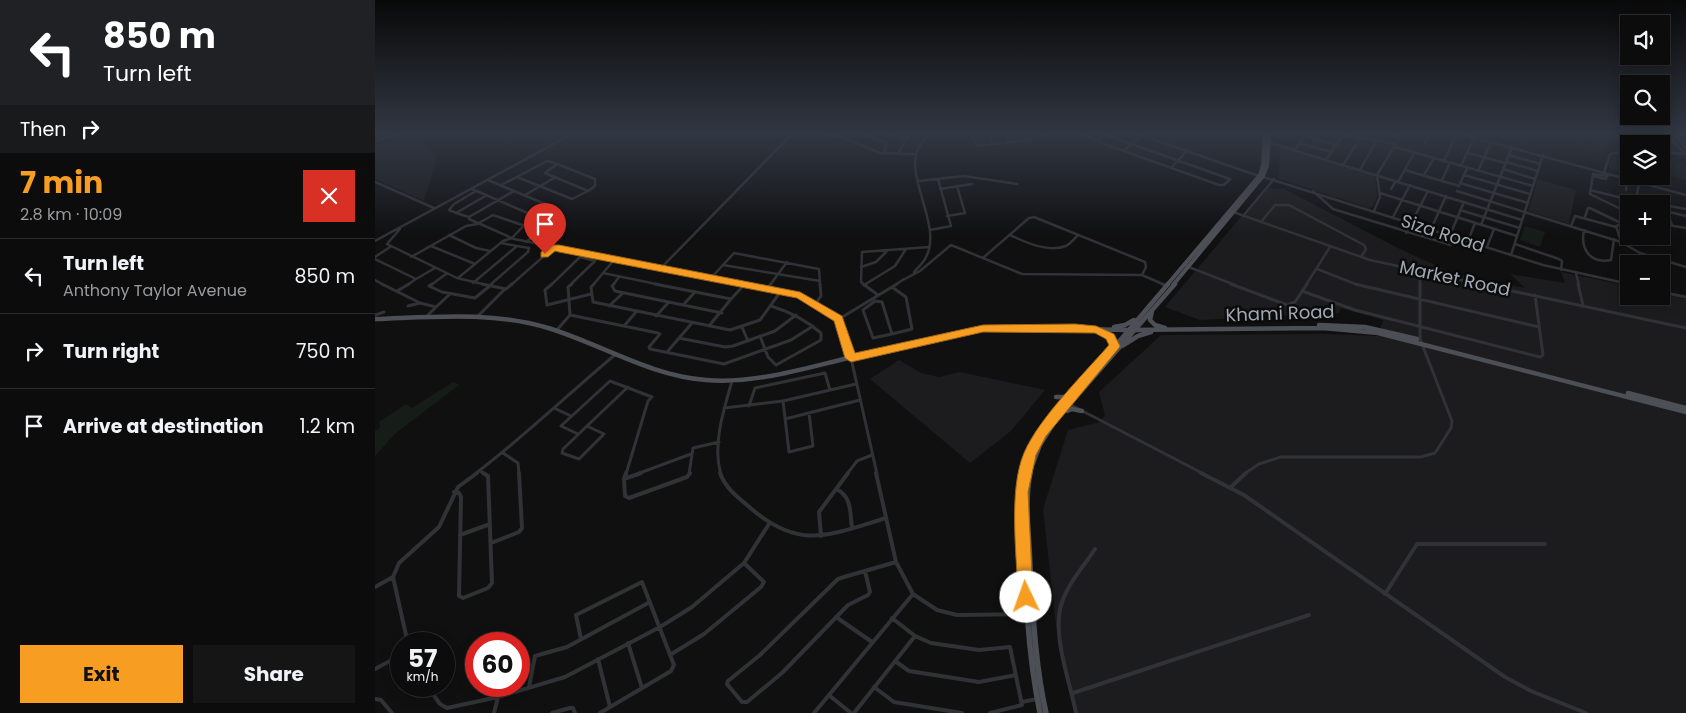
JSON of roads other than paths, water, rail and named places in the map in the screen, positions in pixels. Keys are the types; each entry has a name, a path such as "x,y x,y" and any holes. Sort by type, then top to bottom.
{"main road":[{"path":"1040,713 1032,674 1026,510 1029,478 1039,447 1068,404 1117,347 1139,316 1187,266 1265,168"},
{"path":"1130,330 1154,307 1169,286"},
{"path":"1154,307 1150,320 1155,325 1171,329"},
{"path":"1095,329 1121,326 1139,316"},
{"path":"375,319 477,317 527,322 688,378 732,380 767,376 983,328 1039,327 1165,330"},
{"name":"Khami Road","path":"1165,330 1217,328 1353,329 1420,341 1686,410"},
{"path":"1095,329 1110,336 1117,347"},
{"path":"1117,347 1144,333 1165,330"},
{"path":"1063,411 1061,404 1056,398 1073,398"},
{"path":"1073,398 1081,410"},
{"path":"1063,411 1081,410"},
{"path":"1029,614 1038,674 1047,713"}],"street":[{"path":"375,241 509,168"},
{"path":"501,186 532,168"},
{"path":"550,168 544,172 588,191"},
{"path":"517,177 572,199 595,186 595,179 568,168"},
{"path":"661,268 758,168"},
{"path":"839,318 903,280 917,270 924,261 929,247 930,230 918,168"},
{"path":"1172,168 1219,185 1224,185 1229,179 1200,168"},
{"name":"Siza Road","path":"1240,168 1561,270 1620,282"},
{"path":"1355,168 1522,220"},
{"path":"1374,211 1380,193 1377,175 1381,168"},
{"path":"1424,175 1428,168"},
{"path":"1442,180 1448,168"},
{"path":"1453,199 1467,168"},
{"path":"1468,168 1533,186"},
{"path":"1511,255 1538,171 1528,168"},
{"path":"1589,168 1686,195"},
{"path":"1606,173 1607,168"},
{"path":"1481,225 1503,169 1535,179"},
{"path":"1391,189 1405,170 1528,203"},
{"path":"1620,178 1606,173 1595,173 1590,190 1592,196 1620,210"},
{"path":"1464,175 1530,194"},
{"path":"919,181 965,176 1017,184"},
{"path":"525,195 554,177"},
{"path":"930,230 951,227 938,179"},
{"path":"1243,216 1274,179"},
{"path":"487,180 550,205 552,209 546,225 526,242"},
{"path":"375,182 435,209"},
{"path":"941,188 972,184"},
{"path":"1393,217 1410,185"},
{"path":"1626,185 1626,190"},
{"path":"1637,194 1639,185"},
{"path":"947,216 965,213 957,186"},
{"path":"471,189 530,214 531,218"},
{"path":"1590,190 1620,198"},
{"path":"1658,192 1660,190 1686,195"},
{"path":"477,191 452,205 449,210 469,216 515,191"},
{"path":"1313,191 1333,209 1406,233 1451,245 1458,238"},
{"path":"1406,233 1428,191"},
{"path":"1457,191 1620,242"},
{"path":"1380,193 1517,236"},
{"path":"457,213 487,195"},
{"path":"1431,229 1446,196"},
{"path":"1450,235 1464,202"},
{"path":"1261,222 1275,205 1289,205 1364,245 1367,249 1361,257"},
{"path":"1670,205 1686,209"},
{"path":"1585,218 1588,208 1590,208 1620,223"},
{"path":"1460,210 1520,228"},
{"name":"Market Road","path":"1232,212 1361,257 1686,328"},
{"path":"1670,212 1686,216"},
{"path":"411,257 466,226 478,223 494,215 525,226"},
{"path":"469,216 469,219 512,238 526,242 800,295 839,318 851,358 896,562 913,594 943,612 957,615 1029,614"},
{"path":"457,278 501,242 512,238 531,218 549,216"},
{"path":"984,257 1029,218 1034,217 1145,262 1147,267 1142,275"},
{"path":"1571,226 1573,217 1585,218 1616,227"},
{"path":"1670,221 1672,225 1686,228"},
{"path":"1468,241 1475,223"},
{"path":"1616,227 1620,224"},
{"path":"402,227 386,243 411,257 457,278 472,283 506,289"},
{"path":"1616,227 1620,239"},
{"path":"1487,247 1494,229"},
{"path":"1584,230 1583,245 1596,259 1611,260 1614,239"},
{"path":"449,235 477,248 491,251"},
{"path":"1010,236 1036,246 1066,246 1078,235"},
{"path":"501,242 529,248"},
{"path":"447,274 429,286 450,294 475,298 528,252 532,243"},
{"path":"1515,244 1559,259 1562,262 1561,270"},
{"path":"1626,245 1646,255"},
{"path":"391,246 375,258 416,279"},
{"path":"430,246 475,264"},
{"path":"472,283 517,246"},
{"path":"903,280 920,271 948,246 953,246 1022,274 1142,275 1169,286"},
{"path":"878,295 861,282 862,252 929,247"},
{"path":"1187,266 1283,305 1295,302 1330,247"},
{"path":"477,317 553,248"},
{"path":"864,285 896,265 904,256 906,249"},
{"path":"861,267 868,266 881,259 888,250"},
{"path":"711,278 734,253 818,268 821,296 816,303"},
{"path":"584,254 545,290 548,306 591,294"},
{"path":"580,257 595,262"},
{"path":"571,315 568,287 600,257"},
{"path":"615,260 591,287 593,302 692,323 730,330 742,327 760,320 781,291"},
{"path":"767,289 787,262"},
{"path":"1670,262 1686,267"},
{"path":"723,265 820,282"},
{"path":"396,291 435,268"},
{"path":"1317,269 1359,285 1539,327"},
{"path":"1231,487 1246,471 1269,460 1281,457 1421,457 1435,453 1443,442 1452,421 1420,341 1420,270"},
{"path":"602,273 731,299"},
{"path":"1576,273 1583,306"},
{"path":"620,277 612,286 615,291 722,313"},
{"path":"375,280 419,304"},
{"path":"709,326 744,285"},
{"path":"892,287 906,297 913,328 892,334 875,338 871,337 863,308 875,301 882,302 892,334"},
{"path":"1302,291 1355,310 1540,357 1543,355 1535,295"},
{"path":"684,304 695,292"},
{"path":"609,306 624,293"},
{"path":"425,318 450,294"},
{"path":"1670,294 1686,297"},
{"path":"413,300 408,306 419,304 436,307"},
{"path":"656,316 669,302"},
{"path":"760,336 768,357 776,365 821,340 821,333 813,326 787,310 771,306"},
{"path":"375,315 384,312"},
{"path":"432,312 438,317"},
{"path":"624,326 637,312"},
{"path":"571,315 658,333 660,334 649,348 721,364 791,340 813,326"},
{"path":"555,331 571,315"},
{"path":"679,338 725,347 775,331 796,315"},
{"path":"667,352 692,323"},
{"path":"742,327 748,341"},
{"path":"405,632 393,577 399,563 439,527 454,492 503,453 616,354"},
{"path":"749,406 755,388 825,373 827,374 830,390"},
{"path":"732,380 724,408 719,442 719,470 721,478 761,519 769,524 805,537 821,536 886,518"},
{"path":"578,434 561,426 610,381 652,397 648,401 624,478 626,498 689,475 693,448 719,442"},
{"path":"724,408 783,401 856,384"},
{"path":"587,426 604,434 579,459 561,451 578,434 628,387"},
{"path":"785,419 859,400"},
{"path":"783,401 788,450 792,452 813,446 809,413"},
{"path":"1068,404 1231,487 1517,685 1586,713"},
{"path":"554,408 571,416"},
{"path":"491,543 519,532 522,528 518,463 503,453"},
{"path":"624,478 691,454"},
{"path":"821,536 818,514 857,461 873,455"},
{"path":"454,492 459,493 461,497 461,598 491,586 489,476 480,471"},
{"path":"836,489 843,491 847,496 852,528"},
{"path":"460,535 490,524"},
{"path":"530,687 565,676 692,607 744,563 769,524"},
{"path":"1385,594 1417,544 1545,544"},
{"path":"1076,713 1058,630 1060,610 1064,597 1095,549"},
{"path":"865,571 869,594 849,605 836,616 782,673 747,702 742,702 727,684 727,681 760,655 838,579 865,571 896,562"},
{"path":"670,655 704,634 761,587 764,582 744,563"},
{"path":"375,586 393,577"},
{"path":"581,639 575,617 579,613 639,582 644,584 670,655 673,669 600,713"},
{"path":"814,713 913,594"},
{"path":"530,680 535,656 567,647 650,602"},
{"path":"1073,693 1309,615"},
{"path":"836,616 872,642"},
{"path":"892,618 915,636 931,643 979,650 1008,646 1011,651 1022,706 990,713"},
{"path":"830,696 853,713 915,636"},
{"path":"628,643 642,688"},
{"path":"598,659 610,707"},
{"path":"375,669 390,661"},
{"path":"895,661 909,671 979,682 1016,675"},
{"path":"874,687 896,702 962,713"},
{"path":"435,697 447,711 498,697 494,713"},
{"path":"375,699 381,700 392,713"},
{"path":"1022,702 1037,699"},
{"path":"552,713 570,708 575,709 575,713"}]}
